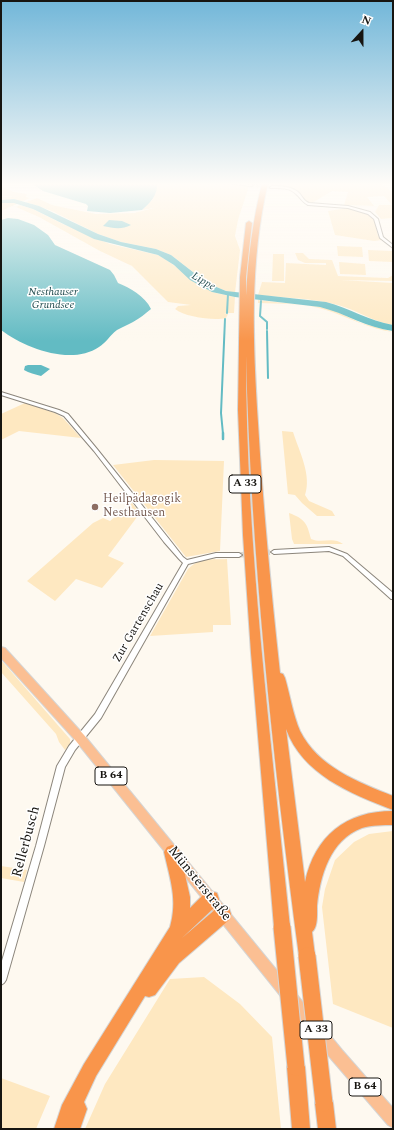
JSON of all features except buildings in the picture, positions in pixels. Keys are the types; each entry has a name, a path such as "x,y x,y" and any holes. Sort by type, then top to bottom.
{"highway":[{"name":"A 33","path":"246,236 243,277 251,371 256,482 270,645 327,1129"},
{"name":"A 33","path":"254,236 251,280 246,316 242,410 248,535 256,653 296,1067 300,1128"},
{"path":"270,645 294,732 302,746 316,762 334,775 358,789 393,804"},
{"path":"306,950 313,880 318,865 329,844 342,832 356,824 371,819 393,818"},
{"path":"172,852 182,897 182,913 177,931"},
{"path":"63,1129 68,1112 90,1070 177,931 211,899"},
{"path":"72,1129 75,1116 95,1076 153,981 183,946 223,914"}],"main road":[{"name":"Münsterstraße","path":"1,651 80,738 337,1055 393,1120"}],"street":[{"path":"381,236 393,247"},
{"path":"1,393 66,415 107,464 128,494 181,558 186,562 216,555 239,555"},
{"path":"274,552 329,549 338,551 345,555 393,597"},
{"name":"Zur Gartenschau","path":"80,738 98,716 186,562"},
{"name":"Rellerbusch","path":"1,980 40,846 61,766 80,738"}],"shaded area":[{"path":"73,236 91,236 110,244 158,255 212,292 235,297 234,313 224,313 228,314 226,318 214,319 200,318 180,312 175,309 178,306 191,305 168,302 132,266"},
{"path":"103,236 235,236 240,250 235,293 207,283 171,255 156,249 121,242"},
{"path":"340,236 378,236 382,240 374,241"},
{"path":"337,246 362,247 363,257 338,256"},
{"path":"368,250 392,251 393,262 369,261"},
{"path":"295,253 303,253 309,259 332,260 338,276 388,278 393,275 393,281 341,280 393,283 393,325 345,307 328,303 258,295 262,282 285,283 286,263 326,265 326,263 305,263 298,260"},
{"path":"273,254 284,254 284,281 272,281"},
{"path":"339,262 365,264 366,275 340,274"},
{"path":"258,300 320,307 331,309 361,323 393,332 367,326 334,313 310,306 258,303"},
{"path":"25,403 55,413 63,418 81,438 19,431 1,440 1,414"},
{"path":"282,431 293,432 306,471 307,487 305,495 309,501 332,511 335,516 317,516 295,495 288,494"},
{"path":"154,460 224,461 220,551 186,557 113,465"},
{"path":"132,503 140,513 108,556 124,563 102,588 76,579 55,601 27,581 93,523 103,518 110,521"},
{"path":"289,513 299,517 304,522 311,539 319,541 331,540 343,544 294,544"},
{"path":"211,559 227,559 231,625 213,625 213,632 150,636 188,569 192,565"},
{"path":"1,660 70,739 70,745 65,750 59,742 56,734 1,672"},
{"path":"393,831 393,1028 333,1004 322,907 325,889 335,860 354,842 369,834"},
{"path":"1,866 27,870 24,882 1,878"},
{"path":"204,977 240,1004 272,1037 281,1129 85,1129 105,1084 170,979"},
{"path":"1,1078 50,1096 36,1129 1,1129"}],"water":[{"name":"Nesthauser Grundsee","path":"1,236 49,236 55,245 110,270 118,283 141,296 151,309 136,320 117,330 99,347 88,352 75,355 62,355 35,348 22,343 1,330"},
{"name":"Lippe","path":"87,236 103,236 121,242 156,249 171,255 207,283 226,291 326,302 376,321 393,325 393,331 374,327 320,307 235,297 212,292 190,280 174,265 158,255 94,239"},
{"path":"41,365 50,369 41,376 24,370 25,366"}],"waterway":[{"path":"227,313 228,294"},
{"path":"261,301 260,316 267,322 267,329"},
{"path":"223,434 221,413 225,319"},
{"path":"267,331 268,378"},
{"path":"223,434 223,439"}],"tunnel":[{"path":"239,555 274,552"}],"place":[{"name":"Heilpädagogik Nesthausen","path":"95,507"}]}
